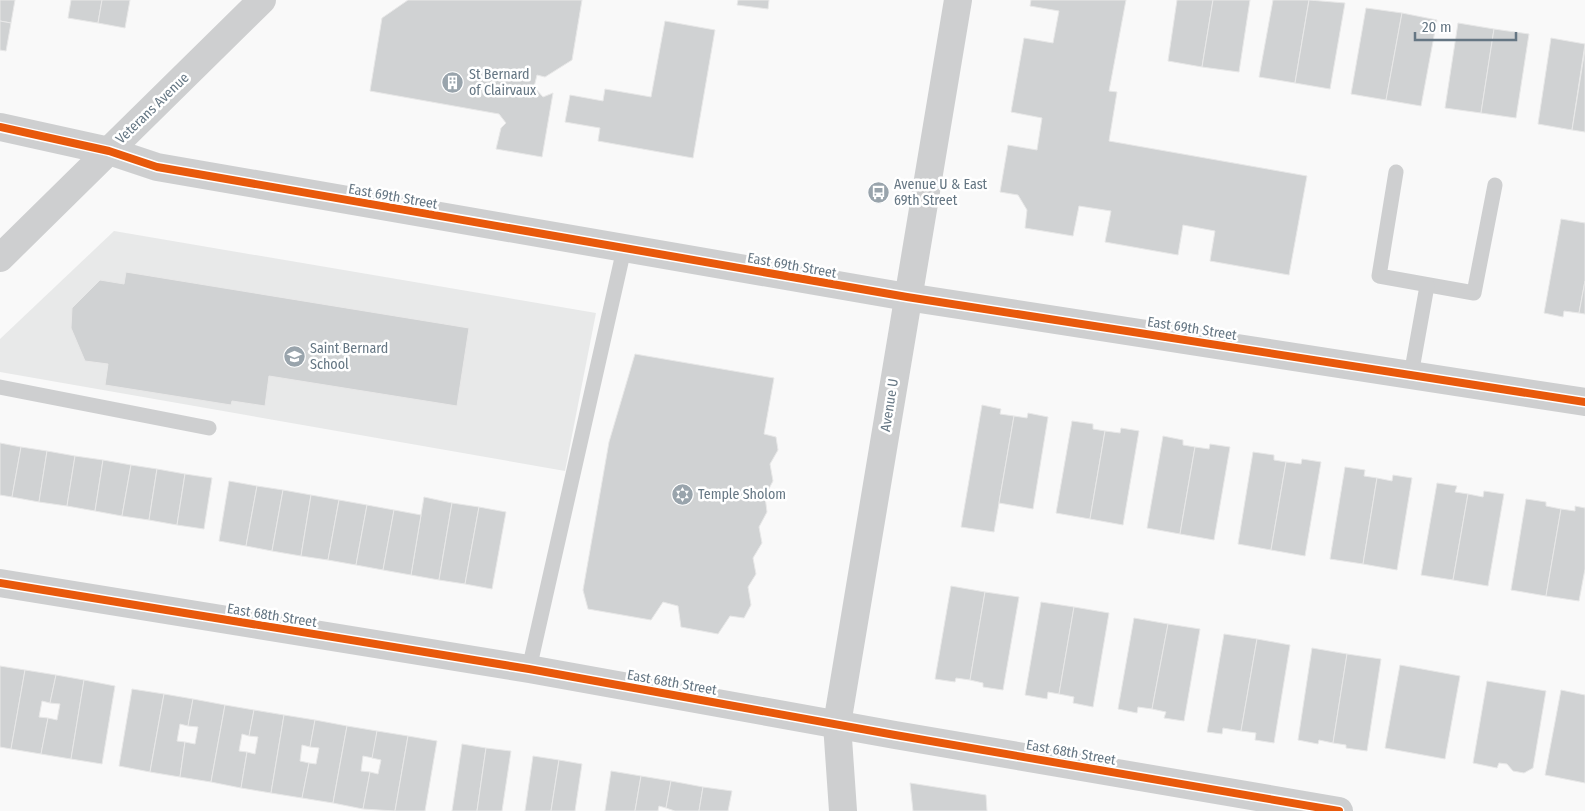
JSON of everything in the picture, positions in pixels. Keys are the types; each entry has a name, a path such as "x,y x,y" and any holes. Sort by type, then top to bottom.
{"street":[{"name":"Veterans Avenue","path":"0,258 262,0"},
{"name":"Avenue U","path":"843,811 837,724 906,297 958,0"},
{"name":"East 69th Street","path":"0,127 109,151 157,167 624,249 906,297 1585,402"},
{"name":"East 68th Street","path":"0,584 529,669 1338,811"}],"lane":[{"path":"1396,172 1379,276 1474,293 1495,185"},
{"path":"529,669 624,249"},
{"path":"1411,375 1427,286"},
{"path":"0,388 209,428"}],"shaded area":[{"name":"Saint Bernard School","path":"114,231 596,313 565,471 0,372 0,339"}],"building":[{"path":"0,0 15,0 11,23 0,21"},
{"path":"71,0 102,0 98,23 68,18"},
{"path":"102,0 130,0 125,28 98,23"},
{"name":"St Bernard of Clairvaux","path":"408,0 582,0 572,60 545,77 537,75 534,87 543,97 553,93 542,157 496,149 501,128 506,123 499,114 370,91 382,18"},
{"path":"738,0 769,0 768,9 737,5"},
{"path":"1031,0 1126,0 1109,91 1117,92 1109,141 1307,176 1289,275 1210,261 1215,231 1183,225 1178,255 1105,242 1111,211 1079,206 1073,236 1025,228 1027,210 1018,195 1000,192 1008,145 1037,150 1042,118 1011,112 1024,38 1053,43 1059,11 1030,6"},
{"path":"1177,0 1213,0 1202,67 1168,61"},
{"path":"1213,0 1250,0 1239,72 1202,67"},
{"path":"1273,0 1309,0 1295,83 1259,77"},
{"path":"1309,0 1345,3 1330,89 1295,83"},
{"path":"1366,8 1402,13 1386,100 1351,94"},
{"path":"1402,13 1437,20 1421,106 1386,100"},
{"path":"0,21 11,23 6,51 0,50"},
{"path":"665,21 715,30 693,158 598,141 600,128 565,122 570,95 603,101 605,89 651,97"},
{"path":"1458,23 1494,29 1481,113 1445,108"},
{"path":"1494,29 1529,34 1516,118 1481,113"},
{"path":"1551,38 1585,44 1572,130 1538,124"},
{"path":"1585,49 1585,132 1572,130"},
{"path":"1561,219 1585,223 1585,281 1579,313 1564,311 1563,317 1544,313"},
{"path":"126,272 469,328 457,406 269,376 265,406 232,401 231,405 105,385 108,364 85,361 71,328 72,308 100,280 124,284"},
{"path":"1585,281 1585,314 1579,313"},
{"name":"Temple Sholom","path":"635,354 774,378 764,434 776,437 778,450 770,464 773,481 765,496 767,512 759,527 762,543 753,558 756,574 748,587 751,605 744,618 730,616 718,634 681,627 678,606 663,602 651,620 588,609 583,590 609,442"},
{"path":"982,405 1001,409 1000,414 1014,416 994,532 961,527"},
{"path":"1028,413 1048,417 1033,509 999,503 1014,416 1027,418"},
{"path":"1072,421 1093,424 1093,429 1105,431 1090,519 1056,513"},
{"path":"1121,428 1139,431 1123,525 1090,519 1105,431 1120,433"},
{"path":"1163,436 1183,440 1183,445 1195,447 1180,534 1147,528"},
{"path":"0,443 21,447 12,497 0,495"},
{"path":"1210,444 1230,447 1214,540 1180,534 1195,447 1209,449"},
{"path":"21,447 47,451 39,502 12,497"},
{"path":"47,451 75,456 67,506 39,502"},
{"path":"1253,452 1274,455 1274,460 1286,462 1271,550 1238,544"},
{"path":"75,456 103,460 95,511 67,506"},
{"path":"1302,459 1321,462 1305,556 1271,550 1286,462 1301,464"},
{"path":"103,460 131,465 122,516 95,511"},
{"path":"131,465 157,469 149,520 122,516"},
{"path":"1345,467 1365,470 1364,476 1377,478 1363,564 1330,559"},
{"path":"157,469 185,474 177,525 149,520"},
{"path":"185,474 212,478 204,529 177,525"},
{"path":"1393,475 1412,478 1397,570 1363,564 1377,478 1392,481"},
{"path":"229,481 257,486 246,546 219,541"},
{"path":"1437,483 1457,486 1455,492 1468,494 1453,580 1421,575"},
{"path":"257,486 283,490 272,551 246,546"},
{"path":"283,490 311,495 301,556 272,551"},
{"path":"1484,491 1504,494 1488,586 1453,580 1468,494 1483,497"},
{"path":"311,495 339,500 328,560 301,556"},
{"path":"424,497 452,503 439,580 411,575"},
{"path":"1526,499 1546,502 1546,506 1561,509 1546,596 1511,590"},
{"path":"339,500 367,505 356,565 328,560"},
{"path":"452,503 479,507 465,584 439,580"},
{"path":"367,505 394,510 383,570 356,565"},
{"path":"1575,506 1585,508 1585,569 1579,601 1546,596 1561,509 1575,511"},
{"path":"479,507 506,512 492,589 465,584"},
{"path":"394,510 421,515 411,575 383,570"},
{"path":"951,586 985,592 970,680 956,678 955,682 935,679"},
{"path":"985,592 1019,597 1003,690 983,687 983,683 970,680"},
{"path":"1041,602 1074,607 1059,694 1048,692 1047,699 1025,695"},
{"path":"1074,607 1109,613 1093,707 1073,703 1074,697 1059,694"},
{"path":"1134,618 1168,624 1152,709 1138,707 1137,713 1118,709"},
{"path":"1168,624 1200,629 1184,721 1164,718 1166,712 1152,709"},
{"path":"1224,634 1257,639 1241,731 1223,728 1222,734 1207,732"},
{"path":"1257,639 1290,645 1274,743 1255,740 1256,733 1241,731"},
{"path":"1312,648 1347,654 1333,743 1319,740 1318,744 1298,740"},
{"path":"1347,654 1381,659 1367,751 1346,748 1346,745 1333,743"},
{"path":"1400,665 1460,676 1445,759 1385,748"},
{"path":"0,666 25,670 11,749 0,747"},
{"path":"25,670 56,675 50,703 42,701 39,717 48,718 41,754 11,749"},
{"path":"56,675 84,680 71,759 41,754 48,718 57,720 60,704 50,703"},
{"path":"84,680 115,686 102,764 71,759"},
{"path":"1487,681 1546,691 1533,768 1524,773 1513,771 1507,764 1499,763 1497,768 1473,763"},
{"path":"132,689 164,694 150,772 119,766"},
{"path":"1561,690 1585,695 1585,783 1545,775"},
{"path":"164,694 193,699 188,726 180,724 177,741 185,742 180,777 150,772"},
{"path":"193,699 225,705 211,782 180,777 185,742 195,744 198,727 188,726"},
{"path":"225,705 254,710 249,736 242,734 239,751 247,752 241,788 211,782"},
{"path":"254,710 284,715 271,793 241,788 247,752 255,754 258,737 249,736"},
{"path":"284,715 315,720 310,747 302,745 300,761 309,763 302,798 271,793"},
{"path":"315,720 347,726 333,803 302,798 309,763 316,764 319,748 310,747"},
{"path":"347,726 377,731 373,758 363,756 361,771 370,772 363,809 333,803"},
{"path":"377,731 408,736 395,811 363,809 370,772 378,774 381,760 372,758"},
{"path":"408,736 437,741 425,811 395,811"},
{"path":"462,744 486,748 477,811 452,811"},
{"path":"486,748 511,751 502,811 477,811"},
{"path":"533,756 559,760 551,811 525,811"},
{"path":"559,760 582,764 575,811 551,811"},
{"path":"611,771 641,776 635,811 605,811"},
{"path":"641,776 671,781 666,808 659,806 658,811 635,811"},
{"path":"671,781 703,787 699,811 675,811 666,808"},
{"path":"910,783 986,795 987,811 913,811"},
{"path":"703,787 732,791 728,811 699,811"}],"cycle path":[{"path":"0,127 109,151 157,167 907,297 1585,402"},
{"path":"0,583 529,669 895,735 1339,811"}],"place":[{"name":"St Bernard of Clairvaux","path":"453,82"},
{"name":"Avenue U & East 69th Street","path":"878,192"},
{"name":"Saint Bernard School","path":"294,356"},
{"name":"Temple Sholom","path":"682,494"}]}
